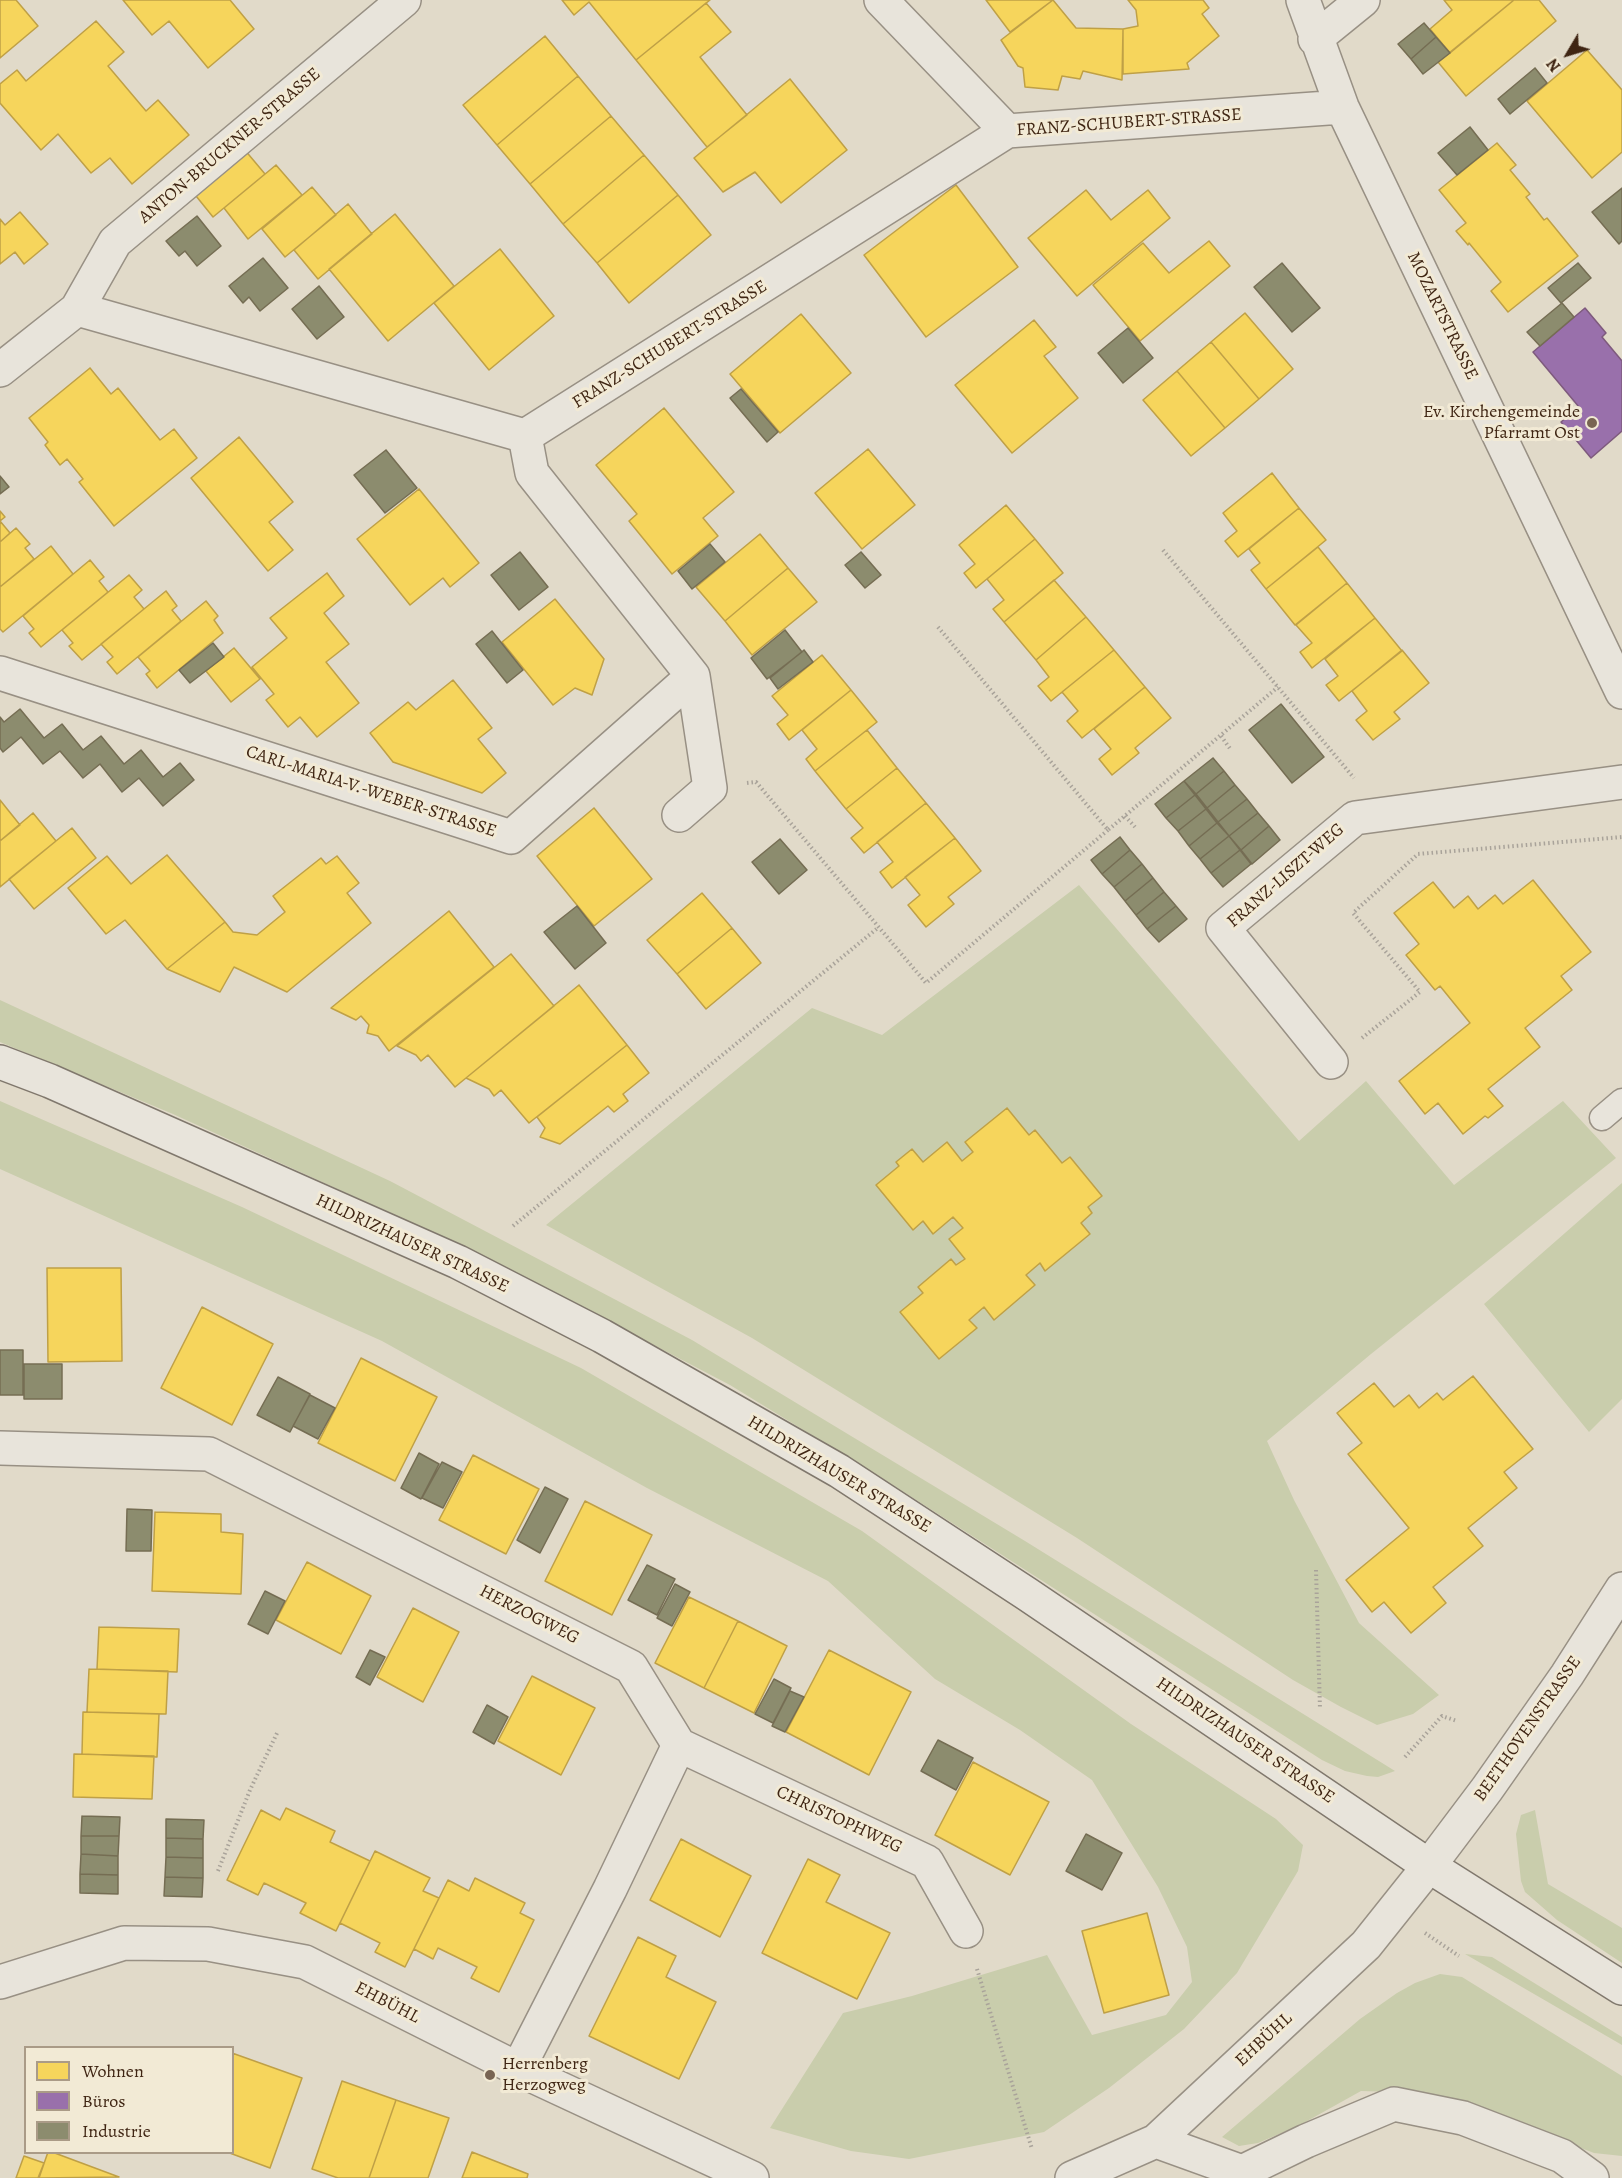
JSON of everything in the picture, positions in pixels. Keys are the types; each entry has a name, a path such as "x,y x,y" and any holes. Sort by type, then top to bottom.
{"street":[{"name":"ANTON-BRUCKNER-STRASSE","path":"77,309 115,242 404,0"},
{"path":"881,0 1007,131"},
{"name":"MOZARTSTRASSE","path":"1303,0 1342,107 1622,692"},
{"path":"1316,39 1363,0"},
{"name":"FRANZ-SCHUBERT-STRASSE","path":"525,436 1007,131 1342,107"},
{"path":"0,370 77,309 525,436 532,473 693,676 710,788 679,815"},
{"name":"CARL-MARIA-V.-WEBER-STRASSE","path":"0,673 511,837 693,676"},
{"name":"FRANZ-LISZT-WEG","path":"1331,1062 1223,928 1355,818 1622,782"},
{"name":"HILDRIZHAUSER STRASSE","path":"0,1062 50,1081 458,1262 602,1336 839,1471 1037,1600 1429,1866 1622,1988"},
{"name":"HERZOGWEG","path":"0,1448 209,1454 630,1667 679,1745"},
{"name":"BEETHOVENSTRASSE","path":"1429,1866 1618,1602"},
{"path":"518,2069 610,1889 679,1745"},
{"name":"CHRISTOPHWEG","path":"679,1745 927,1862 966,1931"},
{"name":"EHBÜHL","path":"1072,2178 1156,2142 1366,1945 1429,1866"},
{"name":"EHBÜHL","path":"0,1982 124,1943 208,1944 305,1962 518,2069 752,2178"},
{"path":"1156,2142 1242,2172 1306,2141 1394,2104 1463,2118 1562,2156 1592,2178"}],"lane":[{"path":"1602,1118 1622,1101"}],"path":[{"path":"1163,550 1355,780"},
{"path":"938,627 1108,830"},
{"path":"710,788 756,782 926,983 1278,687"},
{"path":"1221,736 1231,750"},
{"path":"1125,816 1135,827"},
{"path":"1331,1062 1420,992 1353,913 1418,854 1622,837"},
{"path":"513,1226 879,927"},
{"path":"1316,1570 1320,1709"},
{"path":"1405,1757 1442,1716 1457,1721"},
{"path":"218,1870 250,1790 278,1731"},
{"path":"966,1931 1032,2149"}],"green space":[{"path":"1079,885 1299,1141 1366,1081 1454,1185 1563,1101 1616,1158 1371,1354 1267,1441 1294,1500 1359,1623 1439,1695 1413,1714 1377,1725 1293,1680 1077,1538 752,1338 546,1225 812,1008 882,1035"},
{"path":"0,1000 390,1181 692,1340 1025,1541 1395,1771 1378,1777 1367,1776 1345,1771 1322,1760 885,1480 730,1385 480,1254 173,1114 0,1042"},
{"path":"0,1101 242,1207 581,1368 862,1531 1131,1724 1276,1819 1303,1845 1298,1871 1237,1973 1184,2029 1109,2088 1044,2132 909,2159 851,2151 770,2128 843,2013 912,1996 1047,1955 1092,2035 1166,2015 1192,1982 1187,1947 1158,1887 1092,1780 1020,1730 935,1679 828,1581 647,1488 382,1341 0,1169"},
{"path":"1622,1183 1622,1399 1589,1432 1484,1304"},
{"path":"1535,1810 1548,1884 1622,1928 1622,1963 1557,1920 1525,1892 1521,1881 1516,1834 1521,1815"},
{"path":"1465,1954 1492,1957 1622,2037 1622,2045"},
{"path":"1440,1974 1462,1977 1622,2076 1622,2156 1594,2153 1518,2124 1425,2093 1361,2091 1300,2125 1258,2143 1239,2146 1222,2137 1360,2019 1397,1993 1415,1983"}],"building: Wohnen":[{"path":"0,0 16,0 38,26 0,58"},
{"path":"123,0 230,0 254,29 208,68 169,21 152,35"},
{"path":"562,0 710,0 636,60 589,2 574,15"},
{"path":"986,0 1053,0 1010,32"},
{"path":"1053,0 1076,28 1123,29 1122,80 1083,71 1080,79 1062,76 1058,90 1025,87 1023,68 1018,66 1001,40"},
{"path":"1128,0 1203,0 1209,8 1202,14 1219,36 1187,63 1189,69 1123,74 1123,29 1138,26 1136,10"},
{"path":"1444,0 1514,0 1450,53 1430,29 1452,10"},
{"path":"1514,0 1539,0 1556,21 1466,96 1438,62"},
{"path":"706,3 731,32 700,57 747,115 707,147 636,60"},
{"path":"96,21 124,52 108,66 146,111 158,100 189,135 132,184 110,158 91,173 58,134 41,150 0,103 0,84 17,70 26,81"},
{"path":"545,36 578,76 497,145 463,105"},
{"path":"1587,50 1622,90 1622,152 1592,178 1527,101"},
{"path":"578,76 611,116 530,184 497,145"},
{"path":"790,79 847,150 781,203 755,172 723,192 694,158"},
{"path":"611,116 644,155 563,224 530,184"},
{"path":"1497,143 1516,165 1510,170 1530,194 1526,197 1544,220 1547,218 1578,256 1508,312 1491,291 1501,282 1469,243 1468,245 1456,231 1466,223 1439,190"},
{"path":"244,149 265,174 213,217 192,191"},
{"path":"644,155 678,195 597,263 563,224"},
{"path":"276,165 302,195 248,239 224,208"},
{"path":"956,185 1018,267 926,337 864,255"},
{"path":"312,187 336,215 285,257 262,229"},
{"path":"1086,190 1111,220 1148,190 1170,218 1077,296 1028,238"},
{"path":"678,195 711,235 629,303 597,263"},
{"path":"348,204 372,234 318,279 294,250"},
{"path":"20,212 48,244 24,264 15,252 0,264 0,219 5,225"},
{"path":"395,214 454,286 388,341 329,269"},
{"path":"1209,241 1230,266 1140,341 1093,285 1143,243 1169,273"},
{"path":"500,249 554,316 489,370 434,303"},
{"path":"1245,313 1293,369 1259,399 1211,342"},
{"path":"801,314 851,373 780,433 730,374"},
{"path":"1034,320 1056,347 1044,356 1078,398 1012,453 955,385"},
{"path":"1211,342 1259,399 1225,428 1177,371"},
{"path":"90,368 111,394 118,388 160,440 174,429 197,458 114,526 79,482 83,479 67,459 60,465 45,445 48,442 29,418"},
{"path":"1177,371 1225,428 1191,456 1143,400"},
{"path":"664,408 734,492 703,518 718,536 672,574 629,521 637,514 596,465"},
{"path":"239,437 293,502 269,522 293,550 268,571 191,478"},
{"path":"868,449 915,505 862,549 815,493"},
{"path":"1272,473 1299,508 1238,557 1225,541 1237,531 1223,513"},
{"path":"419,489 479,563 450,587 443,578 410,605 357,539"},
{"path":"1006,505 1035,539 976,588 964,573 975,564 959,545"},
{"path":"1299,508 1326,540 1266,589 1251,570 1260,563 1249,549"},
{"path":"0,511 5,517 0,521"},
{"path":"0,521 10,533 0,542"},
{"path":"16,528 30,544 25,548 34,559 0,587 0,542"},
{"path":"760,534 788,568 725,621 696,587"},
{"path":"1035,539 1063,573 1004,622 993,609 1004,600 987,579"},
{"path":"51,546 73,574 3,632 0,629 0,587"},
{"path":"1318,547 1347,583 1295,625 1266,589"},
{"path":"90,560 104,577 99,581 108,592 41,647 29,633 34,629 23,616"},
{"path":"788,568 817,602 752,655 725,621"},
{"path":"327,573 344,596 324,613 349,644 326,662 359,703 317,737 300,717 288,727 266,700 274,694 252,667 287,638 270,618"},
{"path":"129,575 142,590 134,597 144,609 82,660 69,646 73,643 62,630"},
{"path":"1054,580 1086,617 1036,660 1004,622"},
{"path":"1347,583 1375,618 1312,668 1300,652 1312,643 1296,625"},
{"path":"166,591 177,606 172,610 181,621 117,674 107,662 113,657 101,644"},
{"path":"555,599 604,659 592,695 575,688 553,705 502,642"},
{"path":"206,601 218,616 214,620 223,633 157,688 146,674 150,671 138,657"},
{"path":"1086,617 1114,650 1051,701 1038,686 1049,677 1036,660"},
{"path":"1375,618 1402,651 1339,701 1326,685 1338,676 1325,659"},
{"path":"234,648 260,679 231,702 206,671"},
{"path":"1114,650 1145,687 1082,738 1067,721 1078,711 1062,692"},
{"path":"1402,650 1429,683 1394,712 1400,719 1373,740 1356,720 1367,711 1352,691"},
{"path":"822,655 851,690 789,740 777,724 788,715 772,696"},
{"path":"453,680 492,728 478,739 506,773 482,793 393,762 370,733 408,702 416,710"},
{"path":"1145,687 1171,718 1135,748 1139,753 1112,775 1099,759 1111,749 1094,729"},
{"path":"851,690 877,722 815,771 806,759 817,749 802,730"},
{"path":"867,730 897,768 846,809 815,771"},
{"path":"897,768 926,803 864,853 851,838 863,828 846,809"},
{"path":"0,800 20,825 0,841"},
{"path":"926,803 955,838 892,888 880,872 893,862 877,842"},
{"path":"594,808 652,879 594,926 537,856"},
{"path":"33,813 56,841 0,887 0,841"},
{"path":"72,828 96,858 34,909 9,879"},
{"path":"955,838 981,871 948,897 954,904 926,927 908,905 920,895 905,877"},
{"path":"167,855 225,922 167,969 125,920 106,934 68,888 107,856 131,884"},
{"path":"337,856 359,883 347,893 371,923 287,992 234,967 220,992 167,969 225,922 233,932 257,935 285,912 273,896 321,858 326,864"},
{"path":"1533,880 1591,952 1561,976 1572,990 1525,1028 1540,1047 1488,1089 1503,1106 1488,1118 1485,1116 1463,1134 1438,1103 1425,1114 1399,1081 1470,1023 1440,986 1435,990 1406,955 1419,944 1394,913 1433,882 1454,908 1468,896 1478,909 1495,895 1503,904"},
{"path":"702,893 732,928 677,974 647,940"},
{"path":"449,911 494,967 389,1051 378,1036 367,1033 369,1025 361,1016 356,1020 331,1008"},
{"path":"732,928 761,963 706,1009 677,974"},
{"path":"511,954 554,1006 455,1087 428,1055 421,1061 416,1055 397,1046"},
{"path":"579,985 627,1045 529,1123 501,1090 494,1096 489,1089 466,1078"},
{"path":"627,1045 649,1073 623,1094 628,1101 614,1112 608,1106 560,1144 540,1137 545,1128 537,1117"},
{"path":"1007,1108 1029,1135 1035,1130 1062,1163 1070,1157 1102,1196 1088,1207 1092,1213 1081,1223 1090,1234 1045,1271 1040,1263 1026,1275 1035,1285 994,1320 984,1307 969,1320 977,1328 939,1359 900,1312 923,1293 918,1287 951,1259 956,1265 965,1259 949,1239 963,1228 953,1217 933,1234 923,1221 913,1230 876,1185 899,1166 896,1162 912,1149 923,1162 947,1142 962,1161 973,1152 965,1142"},
{"path":"47,1268 121,1268 122,1361 48,1362"},
{"path":"202,1307 273,1344 232,1425 161,1388"},
{"path":"361,1358 437,1397 395,1481 318,1443"},
{"path":"1473,1376 1533,1449 1504,1472 1517,1488 1468,1528 1483,1546 1433,1587 1446,1603 1411,1633 1384,1602 1372,1612 1346,1580 1409,1528 1348,1454 1362,1443 1337,1413 1374,1383 1394,1407 1409,1395 1419,1408 1437,1393 1443,1400"},
{"path":"473,1455 539,1489 506,1554 439,1520"},
{"path":"585,1501 652,1535 612,1615 545,1581"},
{"path":"155,1512 221,1514 221,1532 243,1534 241,1594 152,1591"},
{"path":"307,1562 371,1596 341,1654 276,1620"},
{"path":"689,1597 738,1621 704,1688 655,1663"},
{"path":"413,1608 459,1632 423,1702 377,1677"},
{"path":"738,1621 787,1646 754,1713 704,1688"},
{"path":"99,1627 179,1629 177,1672 97,1669"},
{"path":"829,1650 911,1692 869,1775 786,1732"},
{"path":"89,1669 168,1671 166,1714 87,1712"},
{"path":"532,1676 595,1708 561,1775 498,1741"},
{"path":"83,1712 159,1714 157,1757 82,1754"},
{"path":"74,1754 154,1756 152,1799 73,1797"},
{"path":"973,1762 1049,1802 1010,1875 935,1835"},
{"path":"286,1808 335,1831 330,1842 370,1861 336,1931 300,1913 306,1903 264,1883 258,1895 227,1880 261,1810 280,1820"},
{"path":"681,1839 751,1876 720,1937 650,1900"},
{"path":"375,1851 430,1878 423,1891 439,1898 405,1967 375,1952 380,1943 340,1923"},
{"path":"808,1859 840,1875 826,1902 890,1933 857,1999 762,1953"},
{"path":"475,1878 525,1903 520,1913 534,1920 499,1992 471,1978 477,1967 438,1948 433,1959 414,1949 448,1880 469,1891"},
{"path":"1147,1913 1169,1995 1104,2013 1082,1931"},
{"path":"638,1937 676,1956 666,1977 716,2002 679,2079 589,2036"},
{"path":"234,2054 302,2078 270,2168 232,2154"},
{"path":"342,2081 396,2100 369,2178 338,2178 312,2169"},
{"path":"396,2100 449,2118 428,2178 369,2178"},
{"path":"472,2152 528,2174 527,2178 462,2178"},
{"path":"47,2154 57,2154 119,2177 39,2178"},
{"path":"24,2156 44,2163 38,2178 16,2178"}],"building: Büros":[{"path":"1585,308 1606,333 1602,337 1622,361 1622,431 1591,458 1561,422 1579,407 1533,352"}],"building: Industrie":[{"path":"1424,23 1436,37 1411,59 1398,44"},
{"path":"1436,37 1450,53 1423,74 1411,59"},
{"path":"1535,68 1547,83 1510,114 1498,99"},
{"path":"1470,127 1488,150 1457,175 1438,153"},
{"path":"1622,188 1622,241 1619,244 1592,212"},
{"path":"197,216 221,246 197,266 185,251 179,256 166,241"},
{"path":"263,258 288,288 260,311 249,297 243,303 229,286"},
{"path":"1282,263 1320,308 1292,332 1254,287"},
{"path":"1578,263 1591,278 1561,303 1548,288"},
{"path":"319,286 344,317 317,339 292,309"},
{"path":"1562,303 1574,317 1540,346 1527,332"},
{"path":"1128,328 1153,358 1123,383 1098,353"},
{"path":"741,389 778,432 767,442 730,398"},
{"path":"386,450 417,488 385,513 354,475"},
{"path":"0,476 9,487 0,494"},
{"path":"710,544 725,562 692,589 678,571"},
{"path":"520,552 548,587 519,610 491,575"},
{"path":"861,552 881,575 865,588 845,565"},
{"path":"785,630 802,652 767,679 751,658"},
{"path":"492,631 523,670 507,683 476,644"},
{"path":"213,643 224,657 190,683 179,670"},
{"path":"804,650 813,662 778,689 770,678"},
{"path":"1281,704 1324,757 1292,783 1249,730"},
{"path":"20,709 44,738 62,724 83,750 101,736 124,764 141,750 163,777 180,763 194,780 163,806 139,778 122,792 100,764 83,778 60,751 43,764 21,737 3,752 0,748 0,717 4,722"},
{"path":"1213,758 1224,771 1196,794 1184,781"},
{"path":"1224,771 1235,785 1207,808 1196,794"},
{"path":"1184,781 1195,795 1166,818 1155,804"},
{"path":"1235,785 1247,799 1218,822 1207,808"},
{"path":"1195,795 1206,809 1178,831 1166,818"},
{"path":"1247,799 1258,813 1229,836 1218,822"},
{"path":"1206,809 1217,823 1189,846 1178,831"},
{"path":"1258,813 1269,826 1241,850 1229,836"},
{"path":"1217,823 1229,836 1200,859 1189,846"},
{"path":"1269,826 1280,840 1252,864 1241,850"},
{"path":"1229,836 1240,850 1211,873 1200,859"},
{"path":"1120,837 1130,850 1102,874 1091,860"},
{"path":"780,839 807,870 779,894 752,862"},
{"path":"1130,850 1142,864 1114,887 1102,874"},
{"path":"1240,850 1251,864 1223,887 1211,873"},
{"path":"1142,864 1153,878 1125,901 1114,887"},
{"path":"1153,878 1164,892 1136,915 1125,901"},
{"path":"1164,892 1176,906 1147,929 1136,915"},
{"path":"577,906 606,943 575,969 544,932"},
{"path":"1176,906 1187,919 1159,942 1147,929"},
{"path":"0,1350 23,1350 23,1395 0,1395"},
{"path":"24,1364 62,1364 62,1399 24,1399"},
{"path":"278,1377 310,1394 290,1432 257,1415"},
{"path":"310,1395 335,1408 318,1439 293,1426"},
{"path":"419,1453 439,1464 421,1499 401,1488"},
{"path":"442,1462 462,1472 443,1508 422,1498"},
{"path":"545,1487 568,1499 540,1553 517,1540"},
{"path":"127,1509 152,1510 151,1551 126,1551"},
{"path":"647,1565 675,1579 657,1615 628,1600"},
{"path":"675,1584 690,1592 672,1626 657,1618"},
{"path":"265,1591 285,1601 268,1634 248,1624"},
{"path":"370,1650 385,1657 370,1685 356,1677"},
{"path":"774,1679 791,1688 773,1723 755,1714"},
{"path":"790,1691 804,1697 785,1732 772,1726"},
{"path":"487,1705 508,1717 494,1744 473,1732"},
{"path":"938,1740 973,1758 956,1790 921,1771"},
{"path":"82,1816 120,1817 119,1836 81,1836"},
{"path":"166,1819 204,1820 203,1839 166,1838"},
{"path":"1086,1834 1122,1853 1102,1890 1066,1871"},
{"path":"81,1836 119,1836 118,1856 81,1854"},
{"path":"166,1838 203,1839 203,1858 166,1857"},
{"path":"81,1854 118,1856 118,1875 80,1874"},
{"path":"166,1857 203,1858 203,1878 165,1877"},
{"path":"80,1874 118,1875 118,1894 80,1893"},
{"path":"165,1877 203,1878 202,1897 164,1896"}],"place":[{"name":"Ev. Kirchengemeinde Pfarramt Ost","path":"1592,423"},
{"name":"Herrenberg Herzogweg","path":"490,2075"}]}
